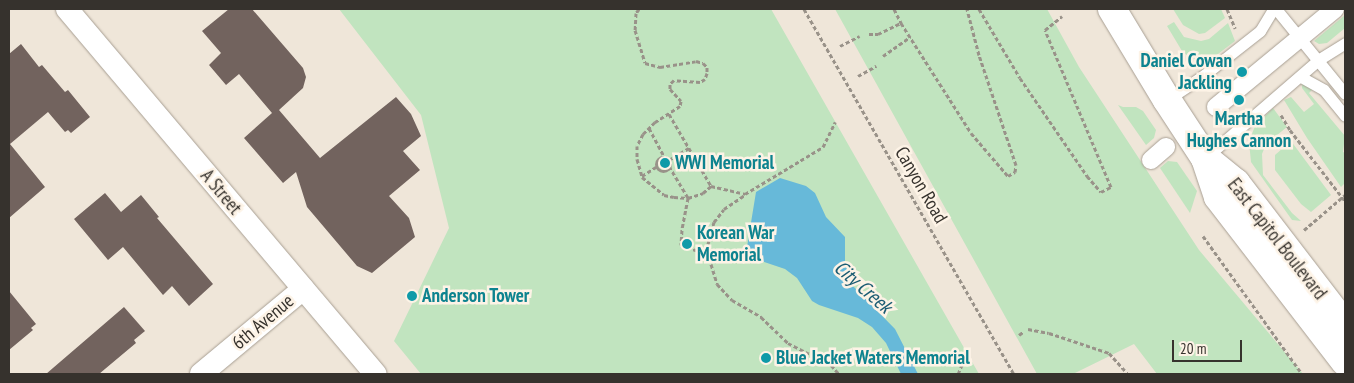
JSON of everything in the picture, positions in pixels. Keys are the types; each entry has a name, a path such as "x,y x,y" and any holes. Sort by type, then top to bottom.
{"street":[{"name":"A Street","path":"67,9 375,374"},
{"name":"East Capitol Boulevard","path":"1112,9 1167,100 1205,158 1218,197 1345,362"},
{"path":"1216,106 1335,9"},
{"path":"1151,160 1166,147"},
{"name":"East Capitol Boulevard","path":"1205,158 1236,183 1284,248 1345,325"},
{"name":"6th Avenue","path":"201,374 303,289"}],"lane":[{"path":"1167,100 1204,75 1260,31 1274,9 1345,94"},
{"path":"1205,158 1301,77 1318,60 1345,43"},
{"path":"1301,77 1324,90 1345,116"}],"path":[{"path":"639,9 636,13 635,30 644,63 660,67 696,61 703,63 707,67 705,79 700,82 674,80 670,89 681,101 680,106 649,128 637,146 637,159 642,176 664,195 688,198 703,193 710,186"},
{"name":"Canyon Road","path":"804,9 1014,374"},
{"path":"894,9 971,133 1008,176 1015,172 1016,165 979,55 966,9"},
{"path":"979,9 1020,78 1087,176 1101,192 1111,187 1045,30 1062,16"},
{"path":"1227,9 1239,35"},
{"path":"868,34 878,34 901,23"},
{"path":"840,46 860,36"},
{"path":"883,56 910,37"},
{"path":"858,76 876,66"},
{"path":"1277,107 1290,130 1344,198 1284,248"},
{"path":"669,114 710,186 745,194"},
{"path":"835,122 824,147 745,194 724,209 714,222 708,244 717,284 732,300 761,317 788,343 831,365 839,374"},
{"path":"649,128 665,157 669,160"},
{"path":"669,160 689,148"},
{"path":"656,167 656,160 665,157"},
{"path":"669,160 669,166 688,198 681,245 704,253 711,264"},
{"path":"656,167 664,171 669,166"},
{"path":"642,176 656,167"},
{"path":"1203,236 1302,374"},
{"path":"1028,329 1049,333 1109,353 1127,373"},
{"path":"1018,335 1023,332"},
{"path":"958,374 965,358 966,348"}],"green space":[{"path":"339,9 771,9 979,374 421,374 394,341 449,228 421,115"},
{"path":"835,9 1047,9 1079,67 1199,250 1303,374 1157,374 1134,344 1073,374 1037,374"},
{"path":"1173,9 1221,9 1225,18 1205,33 1199,34 1183,25"},
{"path":"1345,15 1345,28 1327,43 1319,44 1314,41"},
{"path":"1174,22 1184,37 1201,41 1209,39 1228,23 1235,41 1214,57 1198,60 1189,57 1182,51 1167,26"},
{"path":"1302,84 1315,87 1309,93 1345,136 1343,152 1345,153 1345,183 1341,187 1307,138 1284,100 1291,97 1304,112 1314,104 1302,88"},
{"path":"1118,105 1136,107 1143,111 1156,130 1154,138 1146,145"},
{"path":"1273,108 1287,127 1266,144 1262,154 1263,175 1292,213 1301,221 1292,220 1251,162 1249,142 1255,126"},
{"path":"1291,141 1331,195 1311,212 1301,204 1275,170 1275,155"},
{"path":"1168,161 1177,162 1197,191 1190,213 1160,168"}],"water":[{"path":"780,178 806,186 815,193 826,217 845,237 845,262 850,283 895,329 918,374 901,374 886,343 872,327 858,318 812,301 797,278 785,269 755,259 751,254 747,247 756,192"}],"building":[{"path":"229,9 252,9 303,68 306,77 303,88 279,110 320,158 396,97 411,114 421,136 403,151 420,170 389,196 409,218 415,237 372,273 357,266 307,207 296,172 283,183 244,138 272,113 239,74 226,85 209,65 221,53 202,31"},
{"path":"21,44 39,67 42,65 65,92 68,90 90,117 71,133 68,130 65,132 48,112 10,144 45,187 9,218 9,54"},
{"path":"105,193 121,212 141,195 159,217 157,218 213,284 189,306 172,286 163,295 123,247 108,260 74,219"},
{"path":"9,291 36,324 31,328 33,330 9,350"},
{"path":"124,307 145,331 134,340 136,343 99,374 46,374"}],"place":[{"name":"Daniel Cowan Jackling","path":"1242,72"},
{"name":"Martha Hughes Cannon","path":"1239,100"},
{"name":"WWI Memorial","path":"665,163"},
{"name":"Korean War Memorial","path":"687,244"},
{"name":"Anderson Tower","path":"412,296"},
{"name":"Blue Jacket Waters Memorial","path":"766,358"}],"water label":[{"name":"City Creek","path":"863,287"}]}
